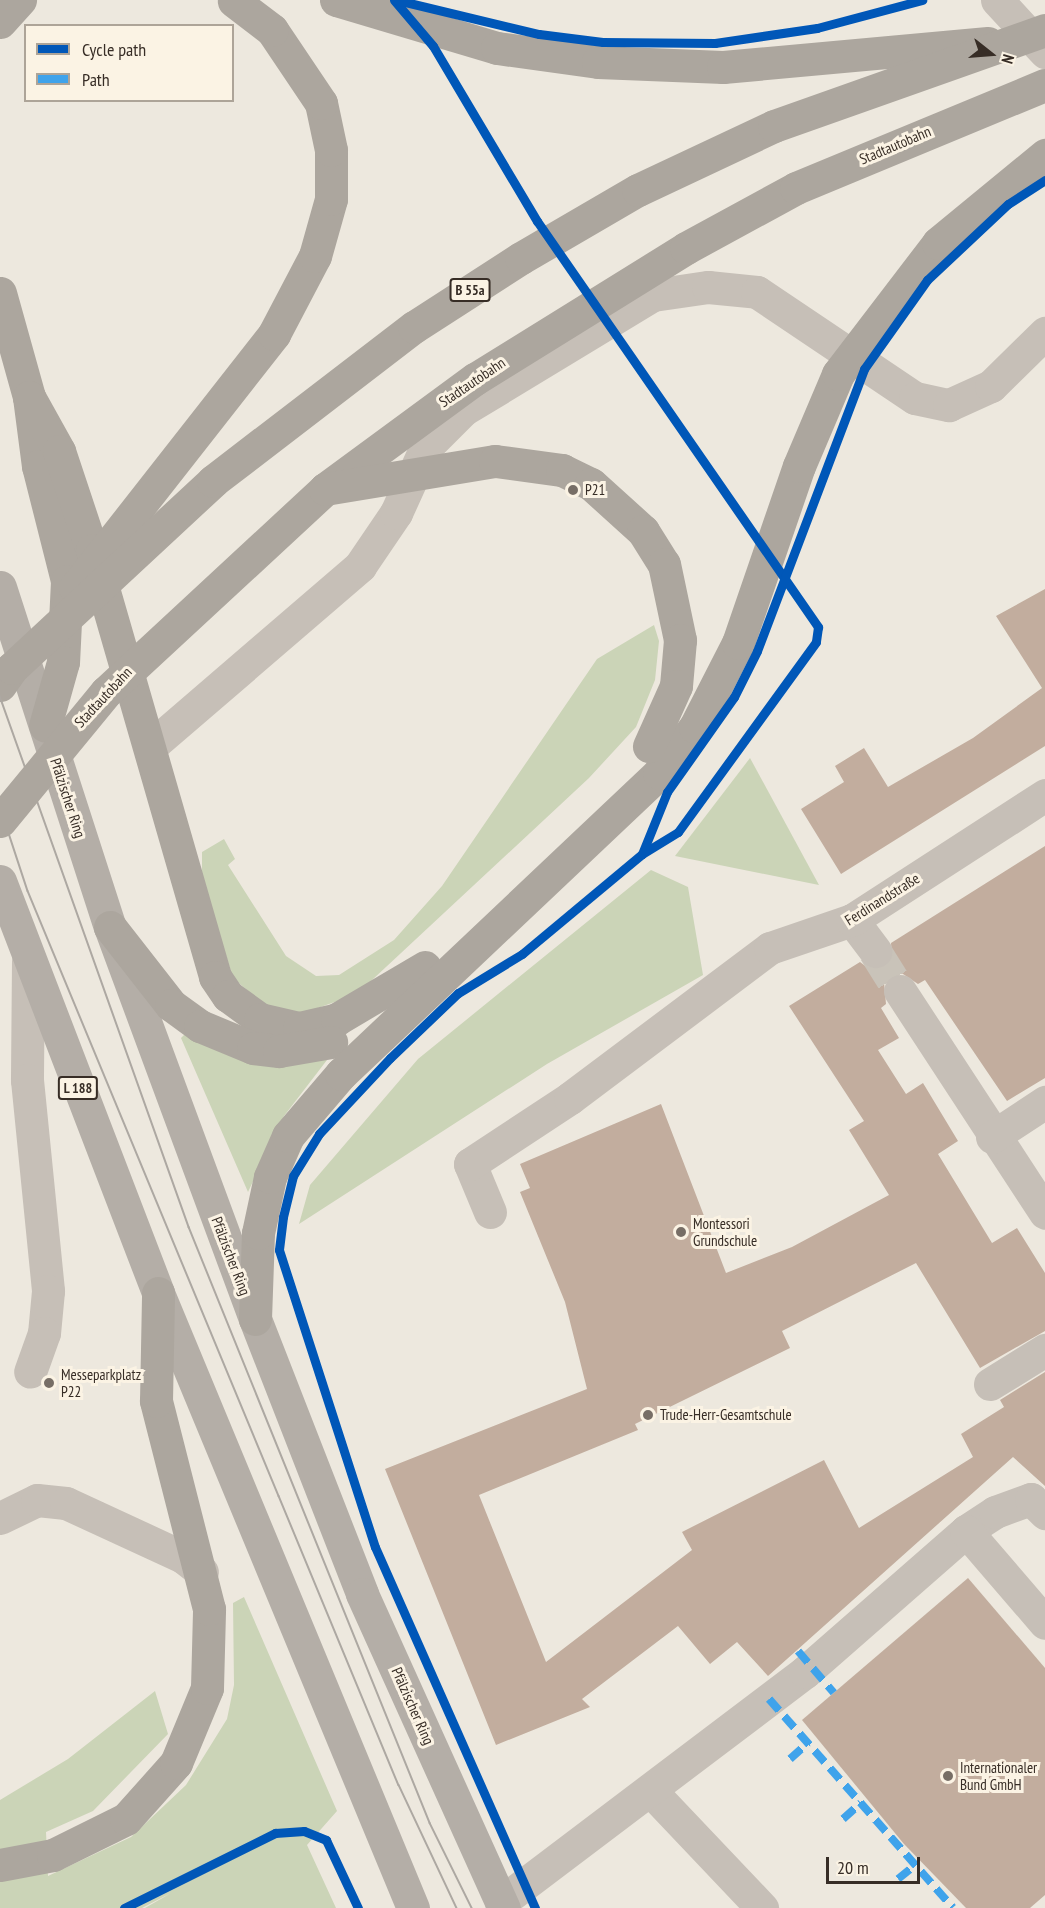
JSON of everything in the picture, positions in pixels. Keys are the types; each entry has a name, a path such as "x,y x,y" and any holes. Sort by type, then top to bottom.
{"highway":[{"path":"0,22 21,0"},
{"path":"6,677 274,334 315,256 331,199 331,150 321,103 272,30 233,0"},
{"path":"336,0 376,16 497,48 598,62 723,67 1008,40"},
{"name":"B 55a","path":"6,677 213,481 414,327 521,258 638,190 774,126 1008,40 1045,30"},
{"name":"Stadtautobahn","path":"0,821 106,692 325,489 475,379 686,248 796,188 1045,85"},
{"path":"255,1318 258,1233 270,1177 288,1136 341,1074 659,773 695,727 738,643 799,466 838,374 938,243 1045,155"},
{"path":"0,293 29,397 38,466 67,581 63,662 45,726"},
{"path":"29,397 59,451 151,746 204,950 215,977 243,1009 279,1027 321,1025 425,967"},
{"path":"110,927 184,1017 253,1048 312,1049 337,1040 359,1028 604,802 632,769 665,719 676,686 680,640 664,564 616,503 562,470 505,461 325,489"},
{"path":"0,1865 53,1855 126,1819 171,1771 195,1728 211,1650 202,1572 156,1401 158,1293"}],"main road":[{"name":"Pfälzischer Ring","path":"0,587 110,927 255,1318 362,1594 503,1905"},
{"name":"L 188","path":"0,881 28,961 158,1293 413,1908"}],"street":[{"path":"997,0 1045,52"},
{"path":"151,746 360,566 396,513 426,447 463,410 653,295 708,287 757,292 915,398 949,405 991,386 1045,333"},
{"name":"Ferdinandstraße","path":"490,1212 470,1164 570,1098 770,948 852,920 1045,795"},
{"path":"852,920 875,951"},
{"path":"28,961 26,1070 48,1291 44,1333 30,1371"},
{"path":"900,991 992,1137 1045,1213"},
{"path":"992,1137 1045,1102"},
{"path":"990,1384 1045,1350"},
{"path":"503,1905 805,1672 966,1531 995,1512 1031,1499 1045,1513"},
{"path":"0,1518 37,1500 66,1503 183,1557 202,1572"},
{"path":"966,1531 1045,1623"},
{"path":"650,1790 762,1908"}],"green space":[{"path":"654,625 659,641 655,680 636,727 589,778 357,994 301,1014 269,1009 233,978 202,879 202,852 224,839 235,859 228,865 286,956 316,976 339,975 394,940 442,886 597,659"},
{"path":"750,758 819,885 675,856"},
{"path":"651,870 688,887 703,975 547,1064 299,1224 310,1185 418,1059"},
{"path":"185,1034 327,1060 284,1116 248,1192 181,1038"},
{"path":"244,1597 337,1811 307,1845 336,1908 145,1908 171,1893 142,1908 0,1908 0,1800 68,1759 155,1691 168,1734 93,1811 46,1832 48,1876 131,1837 186,1785 227,1719 234,1685 233,1603"}],"building":[{"path":"1045,589 1045,746 841,874 801,809 844,782 835,766 864,748 888,787 973,738 1042,688 996,616"},
{"path":"1045,846 1045,1078 1007,1101 925,980 918,984 900,972 884,982 886,1004 881,1008 899,1038 878,1050 906,1094 923,1083 958,1141 938,1154 992,1243 1017,1228 1045,1273 1045,1331 980,1368 916,1263 782,1331 790,1348 635,1424 638,1430 479,1495 546,1662 692,1550 682,1532 824,1460 859,1528 973,1457 961,1434 1004,1407 1000,1400 1045,1372 1045,1486 1013,1457 768,1676 737,1642 710,1664 678,1626 582,1699 590,1707 496,1745 385,1469 587,1389 565,1302 520,1192 530,1188 520,1164 661,1104 726,1273 792,1247 889,1195 849,1130 864,1121 789,1006 860,962 868,968 886,966 892,958 891,943"},
{"name":"Internationaler Bund GmbH","path":"968,1578 1045,1668 1045,1895 1030,1908 966,1908 904,1844 802,1720"}],"tunnel":[{"path":"875,951 900,991"}],"tram line":[{"path":"0,696 189,1227 430,1823 472,1908"},
{"path":"0,806 28,891 399,1785 457,1908"}],"marked path":[{"path":"798,1651 834,1693"},
{"path":"769,1699 953,1908"},
{"path":"790,1759 808,1743"},
{"path":"843,1819 861,1803"},
{"path":"898,1879 915,1865"}],"cycle path":[{"path":"394,0 433,46 537,221 818,627 816,642 678,832 642,854 522,954 458,993 390,1058 319,1134 293,1176 283,1217 279,1250 375,1547 535,1908"},
{"path":"397,0 539,34 603,42 715,43 817,28 922,0"},
{"path":"642,854 667,792 734,697 757,651 864,369 927,280 1008,204 1045,180"},
{"path":"124,1908 275,1833 304,1831 326,1840 358,1908"}],"place":[{"name":"P21","path":"573,490"},
{"name":"Montessori Grundschule","path":"681,1232"},
{"name":"Messeparkplatz P22","path":"49,1383"},
{"name":"Trude-Herr-Gesamtschule","path":"648,1415"},
{"name":"Internationaler Bund GmbH","path":"948,1776"}]}
